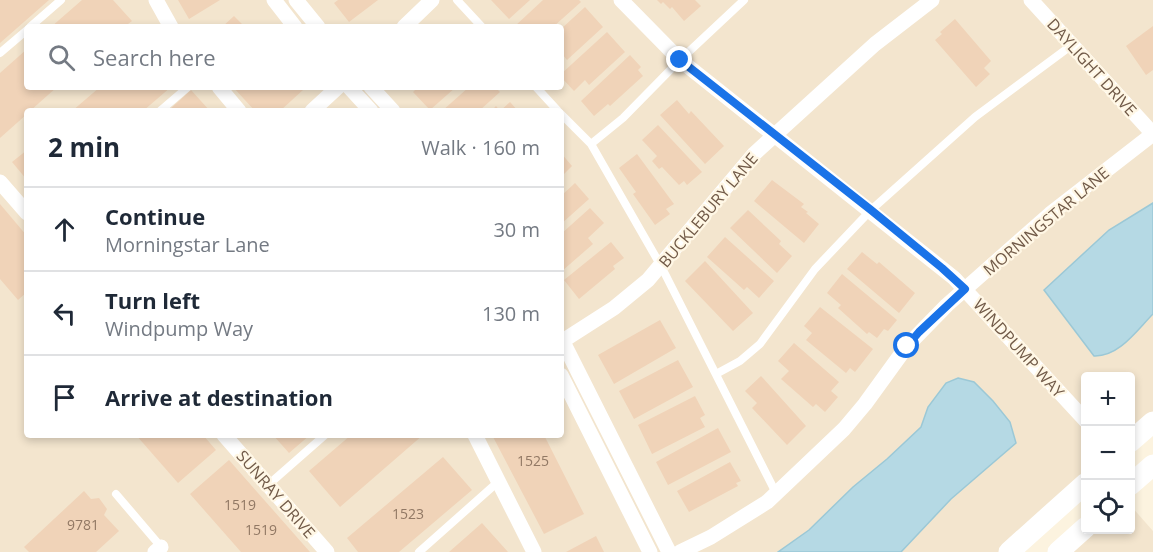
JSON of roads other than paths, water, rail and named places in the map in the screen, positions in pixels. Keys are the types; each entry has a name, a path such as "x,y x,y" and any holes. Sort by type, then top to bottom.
{"main road":[{"path":"1135,438 1153,422"},
{"path":"1135,481 1153,465"},
{"path":"1009,552 1081,487"},
{"path":"1058,552 1081,531"}],"street":[{"path":"156,0 169,24"},
{"path":"274,0 293,24"},
{"path":"296,0 316,24"},
{"path":"407,24 432,0"},
{"name":"WINDPUMP WAY","path":"621,0 680,60 942,268 965,289 1081,416"},
{"name":"BUCKLEBURY LANE","path":"564,339 632,294 661,266 740,168 773,135 874,44 932,0"},
{"name":"DAYLIGHT DRIVE","path":"1031,0 1153,134"},
{"path":"222,90 236,108"},
{"path":"315,108 336,90"},
{"path":"352,90 369,108"},
{"path":"374,90 390,108"},
{"name":"MORNINGSTAR LANE","path":"680,552 711,537 758,508 776,493 844,429 919,332 1050,214 1153,134"},
{"path":"0,182 24,210"},
{"path":"564,344 669,552"},
{"path":"564,381 650,552"},
{"name":"SUNRAY DRIVE","path":"227,438 327,552"},
{"path":"477,438 534,552"}],"lane":[{"path":"33,24 60,0"},
{"path":"457,0 479,24"},
{"path":"591,144 623,118 744,0"},
{"path":"0,53 24,32"},
{"path":"716,374 740,360 760,344 820,262 871,210 975,117 1072,45"},
{"path":"164,108 184,90"},
{"path":"539,90 555,108"},
{"path":"564,117 591,144 661,266 776,493"},
{"path":"268,485 322,438"},
{"path":"419,552 499,481"},
{"path":"116,494 161,550"}],"water":[{"path":"1153,203 1153,314 1134,335 1112,352 1094,356 1044,290 1109,230"},
{"path":"958,378 974,382 993,401 1010,422 1016,443 951,499 901,552 778,552 809,530 853,487 921,427 928,407 946,383"}]}
